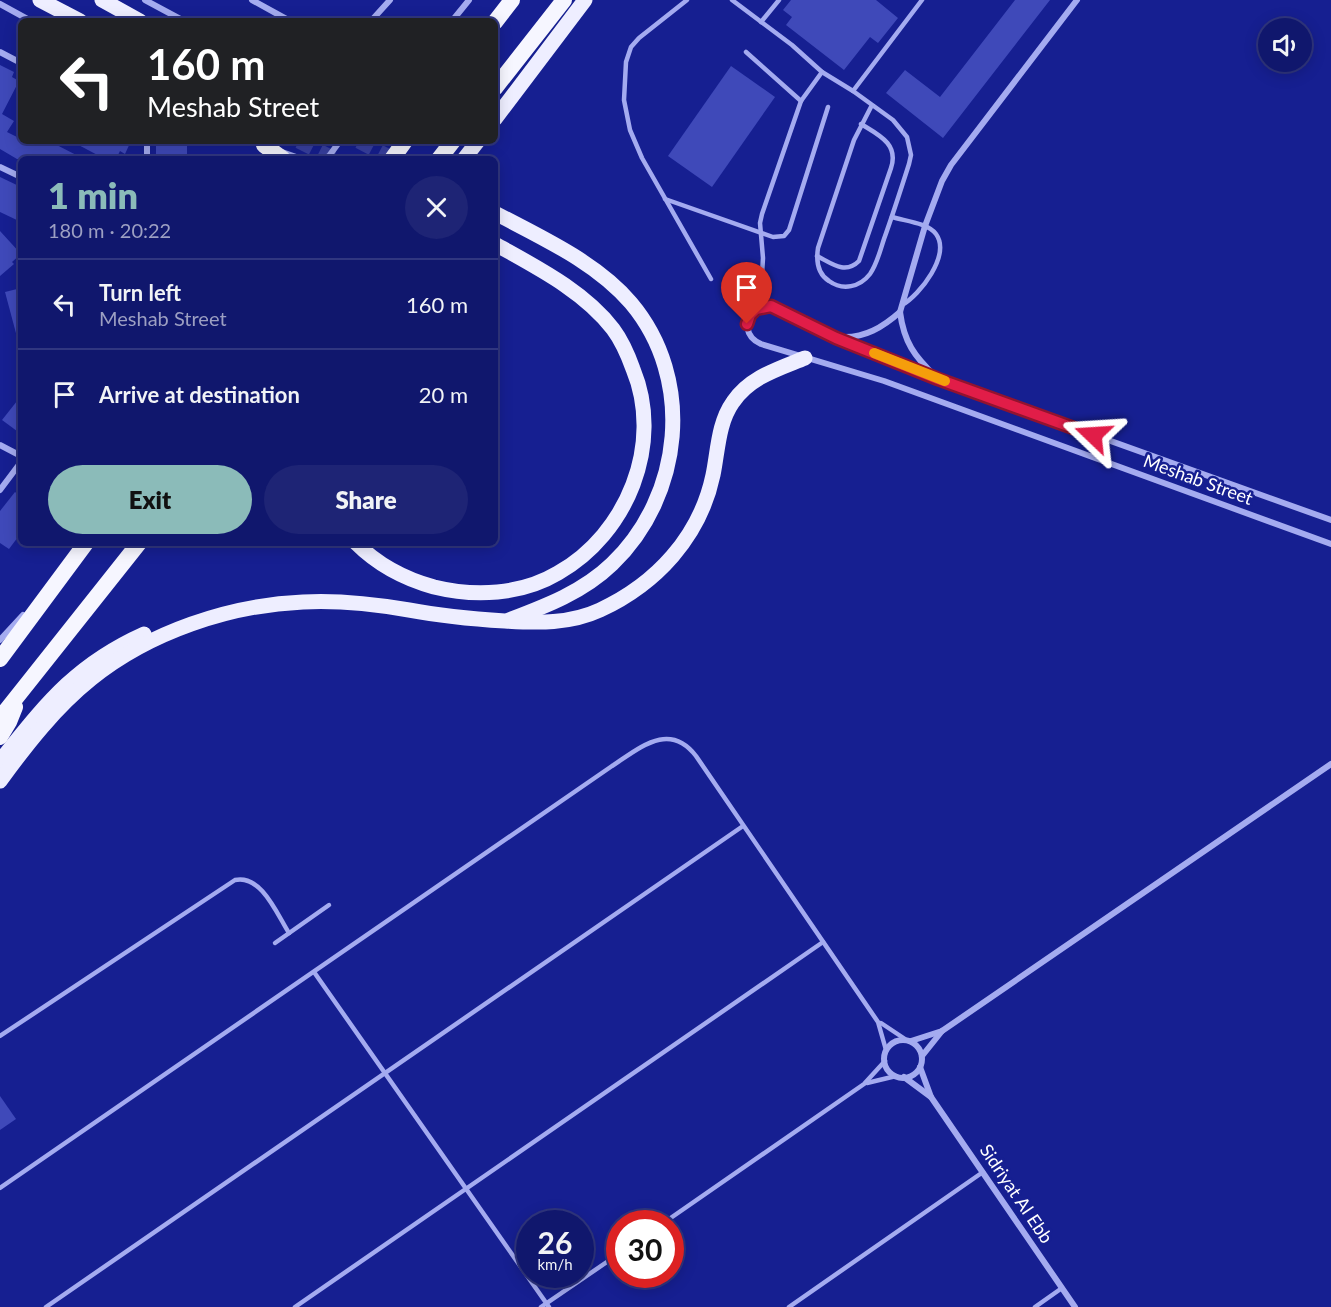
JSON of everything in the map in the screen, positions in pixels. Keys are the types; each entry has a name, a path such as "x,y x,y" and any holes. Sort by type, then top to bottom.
{"highway":[{"path":"498,18 512,0"},
{"path":"498,84 564,0"},
{"path":"261,144 279,156"},
{"path":"441,156 451,144"},
{"path":"0,659 82,546"},
{"path":"0,718 137,546"},
{"path":"0,737 9,722 20,692"}],"main road":[{"path":"40,0 74,18"},
{"path":"102,0 135,18"},
{"path":"498,115 585,0"},
{"path":"466,156 476,144"},
{"path":"498,215 589,267 611,283 631,303 661,353 669,380 673,409 671,448 662,486 647,520 632,542 611,565 589,583 557,601 506,621"},
{"path":"360,546 387,567 421,583 459,593 521,588 557,574 587,552 615,520 634,483 644,444 645,423 639,384 624,347 607,322 585,302 558,282 498,246"},
{"path":"0,781 46,722 92,678 151,642 196,623 229,613 264,606 332,602 384,606 463,619 543,623 590,614 627,595 666,565 682,546 700,514 713,476 723,420 732,403 760,376 805,358"},
{"path":"0,761 54,695 86,667 142,635 200,613 215,610 229,613"}],"street":[{"path":"145,0 178,18"},
{"path":"252,0 285,18"},
{"path":"374,18 390,0"},
{"path":"454,18 469,0"},
{"path":"938,379 921,363 910,348 902,330 901,308 925,226 942,181 951,165 1077,0"},
{"path":"0,4 26,18"},
{"path":"0,52 18,61"},
{"path":"263,144 294,156"},
{"path":"0,167 18,176"},
{"name":"Meshab Street","path":"1331,520 938,379 836,338 771,306 760,307 750,315 747,324 748,333 753,340 761,344 876,378 1331,544"},
{"path":"836,338 860,336 871,332 881,327 901,308"},
{"path":"0,446 18,455"},
{"path":"0,490 18,466"},
{"path":"0,640 67,569"},
{"path":"942,1031 894,1042 886,1050 885,1061 890,1072 896,1076 911,1076 920,1067 922,1056 942,1031 1331,764"},
{"path":"908,1040 920,1050 922,1056"},
{"name":"Sidriyat Al Ebb","path":"920,1067 931,1097 1075,1307"},
{"name":"Sidriyat Al Ebb","path":"904,1077 931,1097"}],"lane":[{"path":"687,0 631,47 626,62 624,100 630,130 642,158 711,279"},
{"path":"732,0 792,45 822,72 853,91 872,105 902,129 911,146 909,164 876,262 862,282 852,287 841,286 830,282 821,273 817,256 824,229 861,124 872,105"},
{"path":"761,22 779,0"},
{"path":"853,91 922,0"},
{"path":"746,52 801,101"},
{"path":"760,307 762,214 801,101 822,72"},
{"path":"665,199 777,238 784,236 789,230 828,107"},
{"path":"817,256 844,268 859,261 891,168 893,155 889,143 861,124"},
{"path":"892,217 925,226 934,232 939,240 936,264 925,286 901,308"},
{"path":"0,1188 612,766 655,740 666,738 690,748 878,1022 886,1050"},
{"path":"46,1307 743,826"},
{"path":"0,1036 235,880 245,879 255,883 289,933"},
{"path":"275,943 329,905"},
{"path":"295,1307 823,942"},
{"path":"314,972 548,1305"},
{"path":"878,1022 908,1040"},
{"path":"682,1210 864,1084 885,1061"},
{"path":"864,1084 896,1076"},
{"path":"789,1307 983,1173"},
{"path":"541,1307 548,1305 606,1263"},
{"path":"1035,1307 1062,1288"}],"building":[{"path":"791,0 876,0 898,18 878,43 870,37 844,70 786,25 792,17 783,10"},
{"path":"1015,0 1050,0 943,138 886,93 905,70 940,97"},
{"path":"0,65 14,72 12,77 18,80 2,114 14,121 7,132 18,138 18,144 35,146 36,144 55,144 78,156 18,156 17,159 0,149"},
{"path":"731,66 775,97 712,187 668,156"},
{"path":"77,144 130,144 125,154 120,151 118,156 99,156"},
{"path":"156,144 187,144 187,156 156,156"},
{"path":"0,177 18,186 18,221 0,212"},
{"path":"0,231 18,251 18,257 12,262 14,264 0,276"},
{"path":"18,289 18,337 17,337 5,292"},
{"path":"18,400 18,432 2,420"},
{"path":"15,492 18,494 18,537 9,549 0,543 0,511"},
{"path":"0,1096 16,1119 0,1130"}],"tunnel":[{"path":"305,144 328,156"},
{"path":"365,144 387,156"}],"slow traffic":[{"path":"874,353 945,381"}],"route":[{"path":"747,324 750,315 756,309 771,306 836,338 938,379 1093,435"}]}
